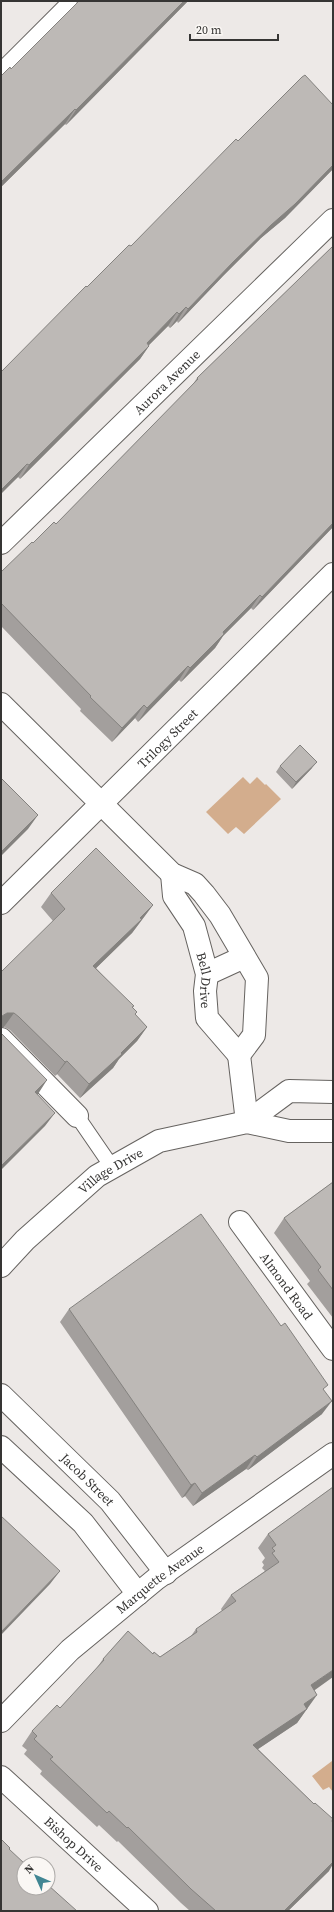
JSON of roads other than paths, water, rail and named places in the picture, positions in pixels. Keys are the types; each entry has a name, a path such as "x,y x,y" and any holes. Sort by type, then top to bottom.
{"street":[{"name":"Aurora Avenue","path":"1,543 333,220"},
{"name":"Trilogy Street","path":"1,903 333,574"},
{"path":"1,704 172,874 195,884 220,915 257,978 254,1035 239,1055 247,1122"},
{"name":"Bell Drive","path":"172,874 174,896 194,926 207,974 205,991 207,1018 239,1055"},
{"path":"207,974 244,957"},
{"path":"1,1039 77,1116"},
{"name":"Village Drive","path":"1,1266 25,1240 96,1176 159,1141 247,1122 289,1091 333,1092"},
{"name":"Village Drive","path":"247,1122 289,1131 333,1132"},
{"name":"Almond Road","path":"240,1222 333,1349"},
{"name":"Jacob Street","path":"1,1395 110,1501 166,1573"},
{"path":"1,1446 83,1522 138,1594"},
{"name":"Marquette Avenue","path":"1,1721 70,1650 138,1594 333,1454"},
{"name":"Bishop Drive","path":"1,1777 147,1911"}],"lane":[{"path":"1,70 70,1"},
{"path":"77,1116 112,1167"}]}
